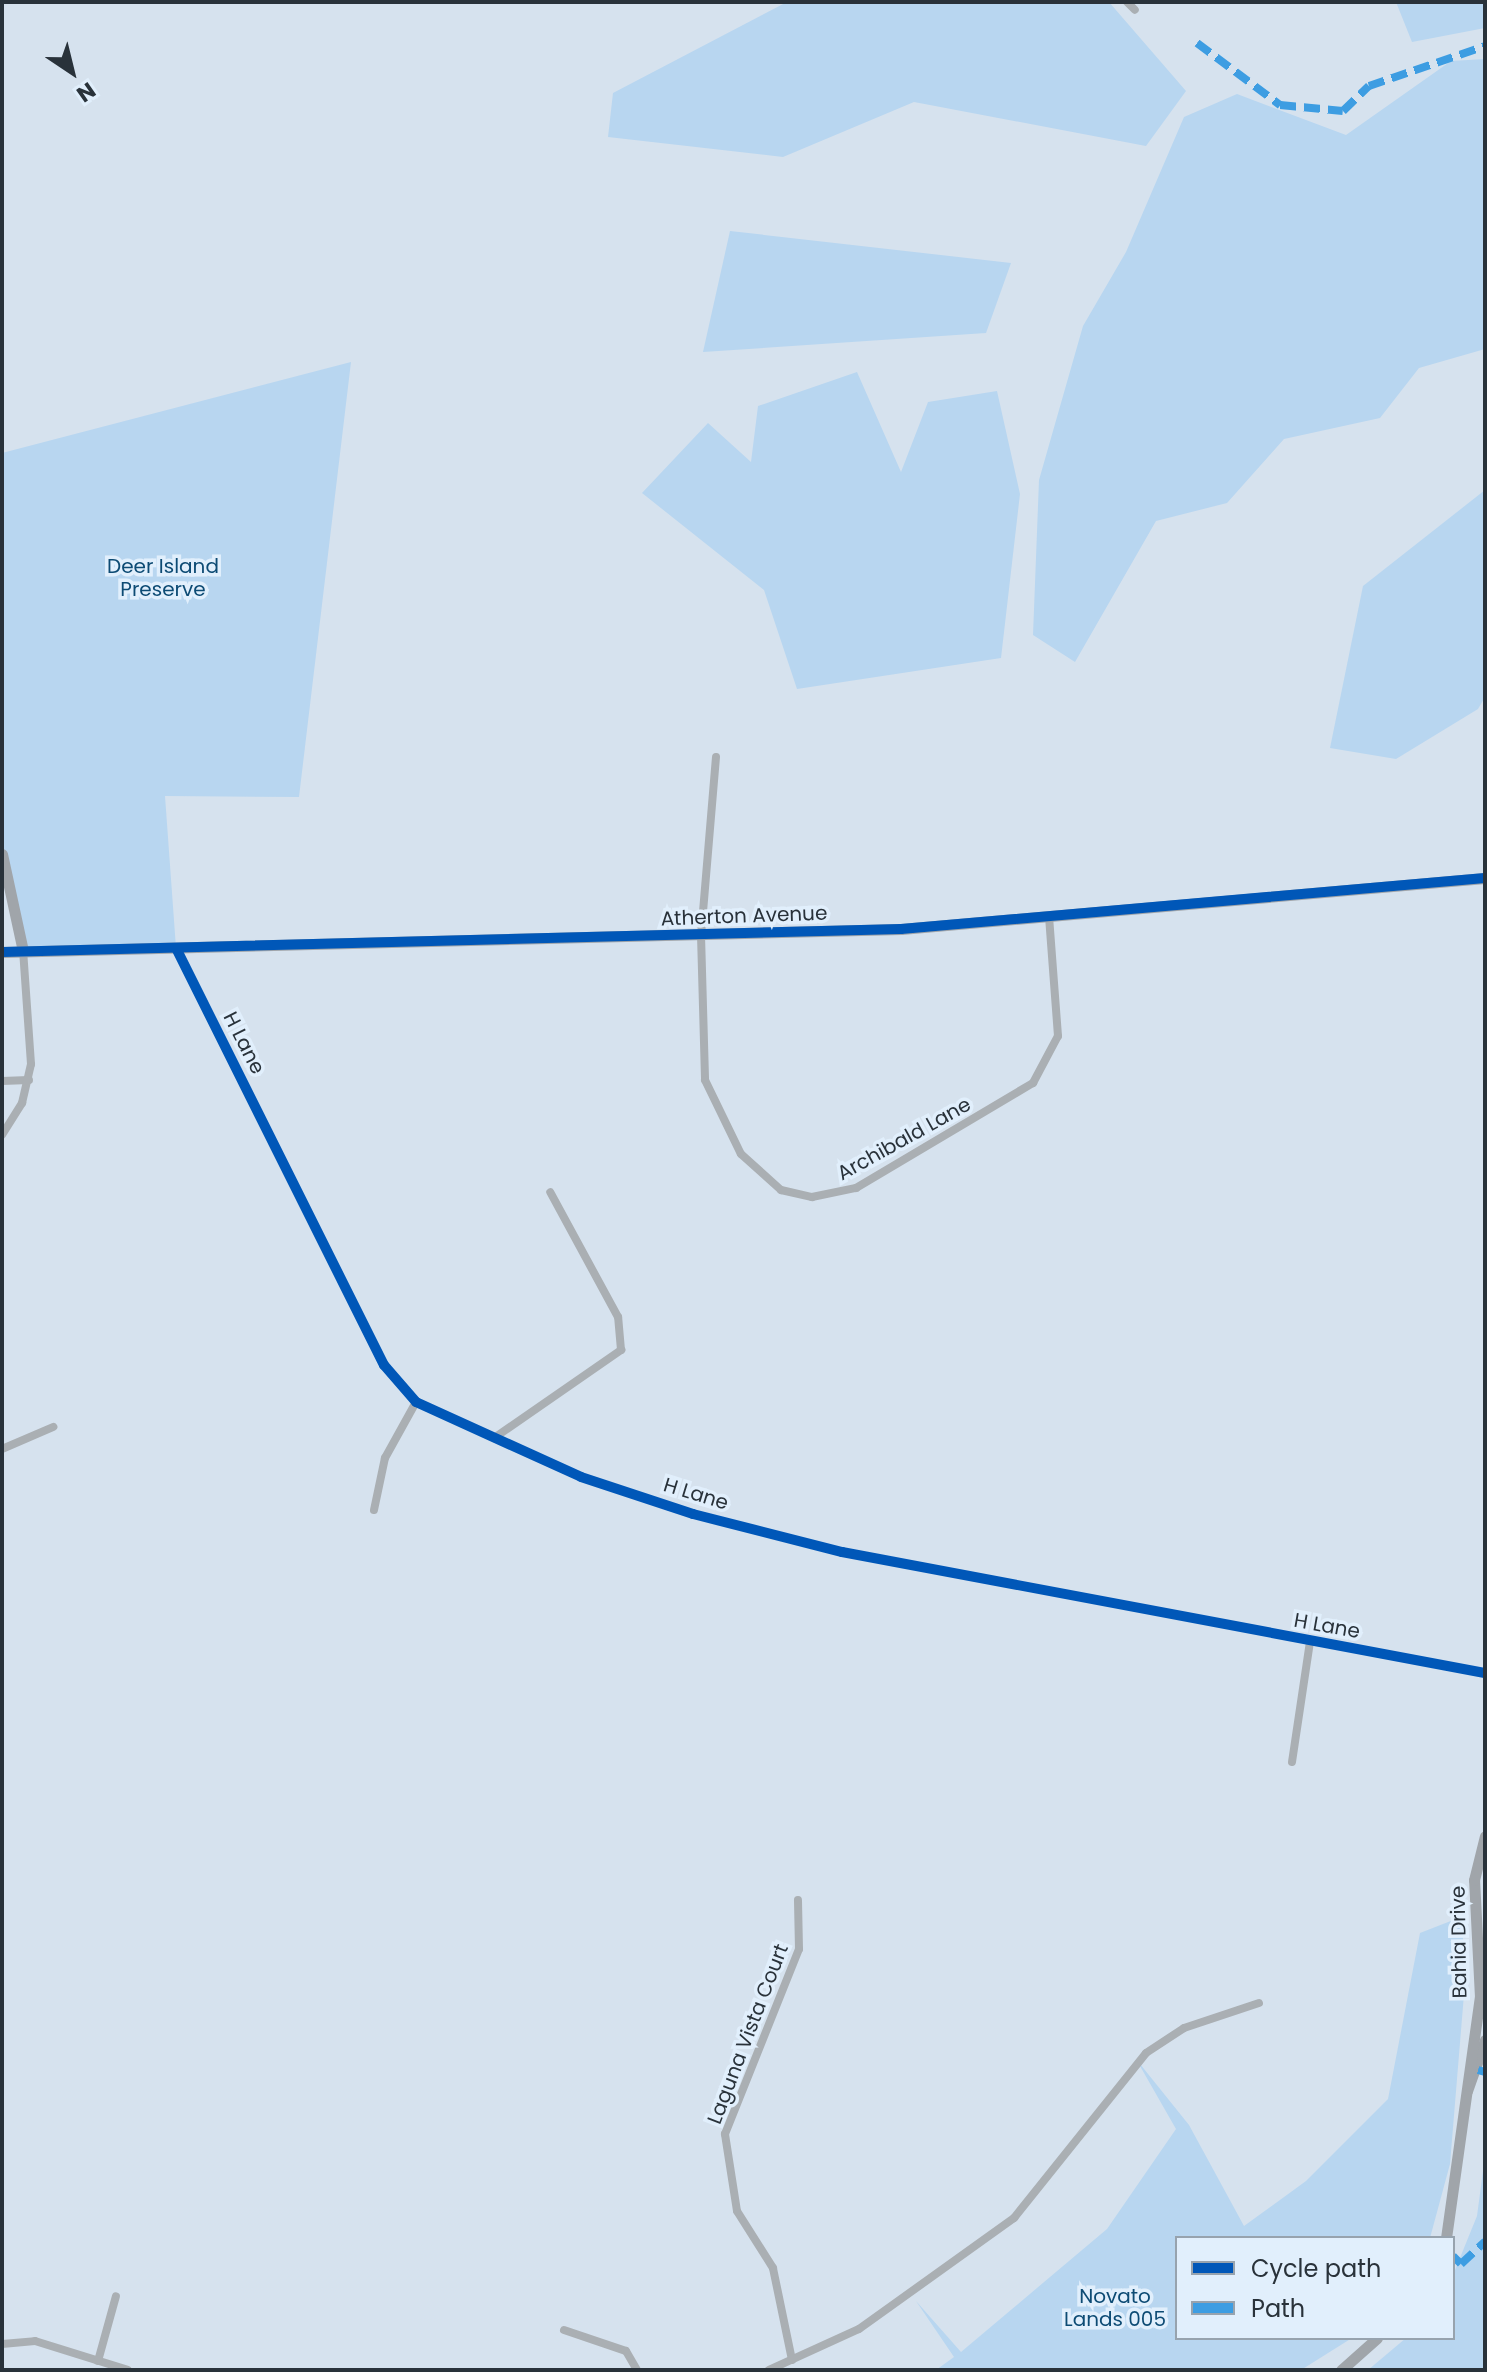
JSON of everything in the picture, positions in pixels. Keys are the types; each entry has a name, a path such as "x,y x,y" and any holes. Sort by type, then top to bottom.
{"main road":[{"path":"2,854 23,951"},
{"name":"Atherton Avenue","path":"2,952 701,935 1049,917 1485,878"},
{"name":"Bahia Drive","path":"1446,2236 1480,1997 1474,1880 1485,1836"},
{"name":"Bahia Drive","path":"1465,2096 1485,2040"},
{"path":"1341,2370 1375,2340"}],"street":[{"path":"1127,2 1135,10"},
{"name":"Archibald Lane","path":"716,757 701,935 705,1080 722,1121 767,1182 797,1195 833,1196 1000,1104 1044,1071 1058,1036 1049,917"},
{"name":"H Lane","path":"176,948 384,1365 416,1402 494,1438 693,1514 842,1552 1485,1673"},
{"path":"2,1135 29,1080 23,951"},
{"path":"2,1081 29,1080"},
{"path":"494,1438 621,1350 618,1317 550,1192"},
{"path":"374,1510 385,1458 416,1402"},
{"path":"2,1449 53,1427"},
{"path":"1292,1762 1310,1642"},
{"name":"Laguna Vista Court","path":"792,2360 773,2268 737,2211 725,2134 799,1949 798,1900"},
{"path":"769,2370 859,2329 1014,2218 1146,2053 1184,2028 1259,2003"},
{"path":"98,2361 116,2296"},
{"path":"564,2330 626,2351 637,2370"},
{"path":"2,2344 35,2341 128,2370"}],"green space":[{"path":"787,2 1109,2 1186,91 1146,146 914,102 783,157 608,137 613,93"},
{"path":"1396,2 1485,2 1485,28 1412,42"},
{"path":"1485,59 1485,349 1419,368 1380,418 1284,439 1227,503 1156,521 1075,662 1033,635 1039,480 1083,326 1126,252 1184,117 1237,94 1346,135 1451,61"},
{"path":"730,231 1011,263 986,333 703,352"},
{"name":"Deer Island Preserve","path":"351,362 299,797 165,796 176,948 23,951 2,854 2,453"},
{"path":"857,372 901,472 928,402 997,391 1020,494 1001,658 797,689 764,590 642,493 708,423 751,462 758,406"},
{"path":"1485,490 1485,697 1478,709 1396,759 1330,748 1363,586"},
{"name":"Novato Lands 005","path":"1461,1917 1466,1970 1450,2164 1431,2236 1175,2236 1175,2340 1349,2340 1301,2370 936,2370 954,2357 916,2301 961,2352 1107,2229 1176,2129 1136,2059 1189,2125 1244,2226 1306,2181 1388,2099 1420,1933"},
{"path":"1485,2156 1485,2370 1368,2370 1404,2340 1455,2340 1455,2270 1477,2216"}],"marked path":[{"path":"1197,43 1280,105 1343,111 1369,86 1485,46"},
{"path":"1478,2070 1485,2072"},
{"path":"1455,2258 1461,2264 1485,2242"}],"cycle path":[{"path":"2,952 901,929 1485,878"},
{"path":"176,948 384,1365 416,1402 581,1477 693,1514 842,1552 1485,1673"}]}
